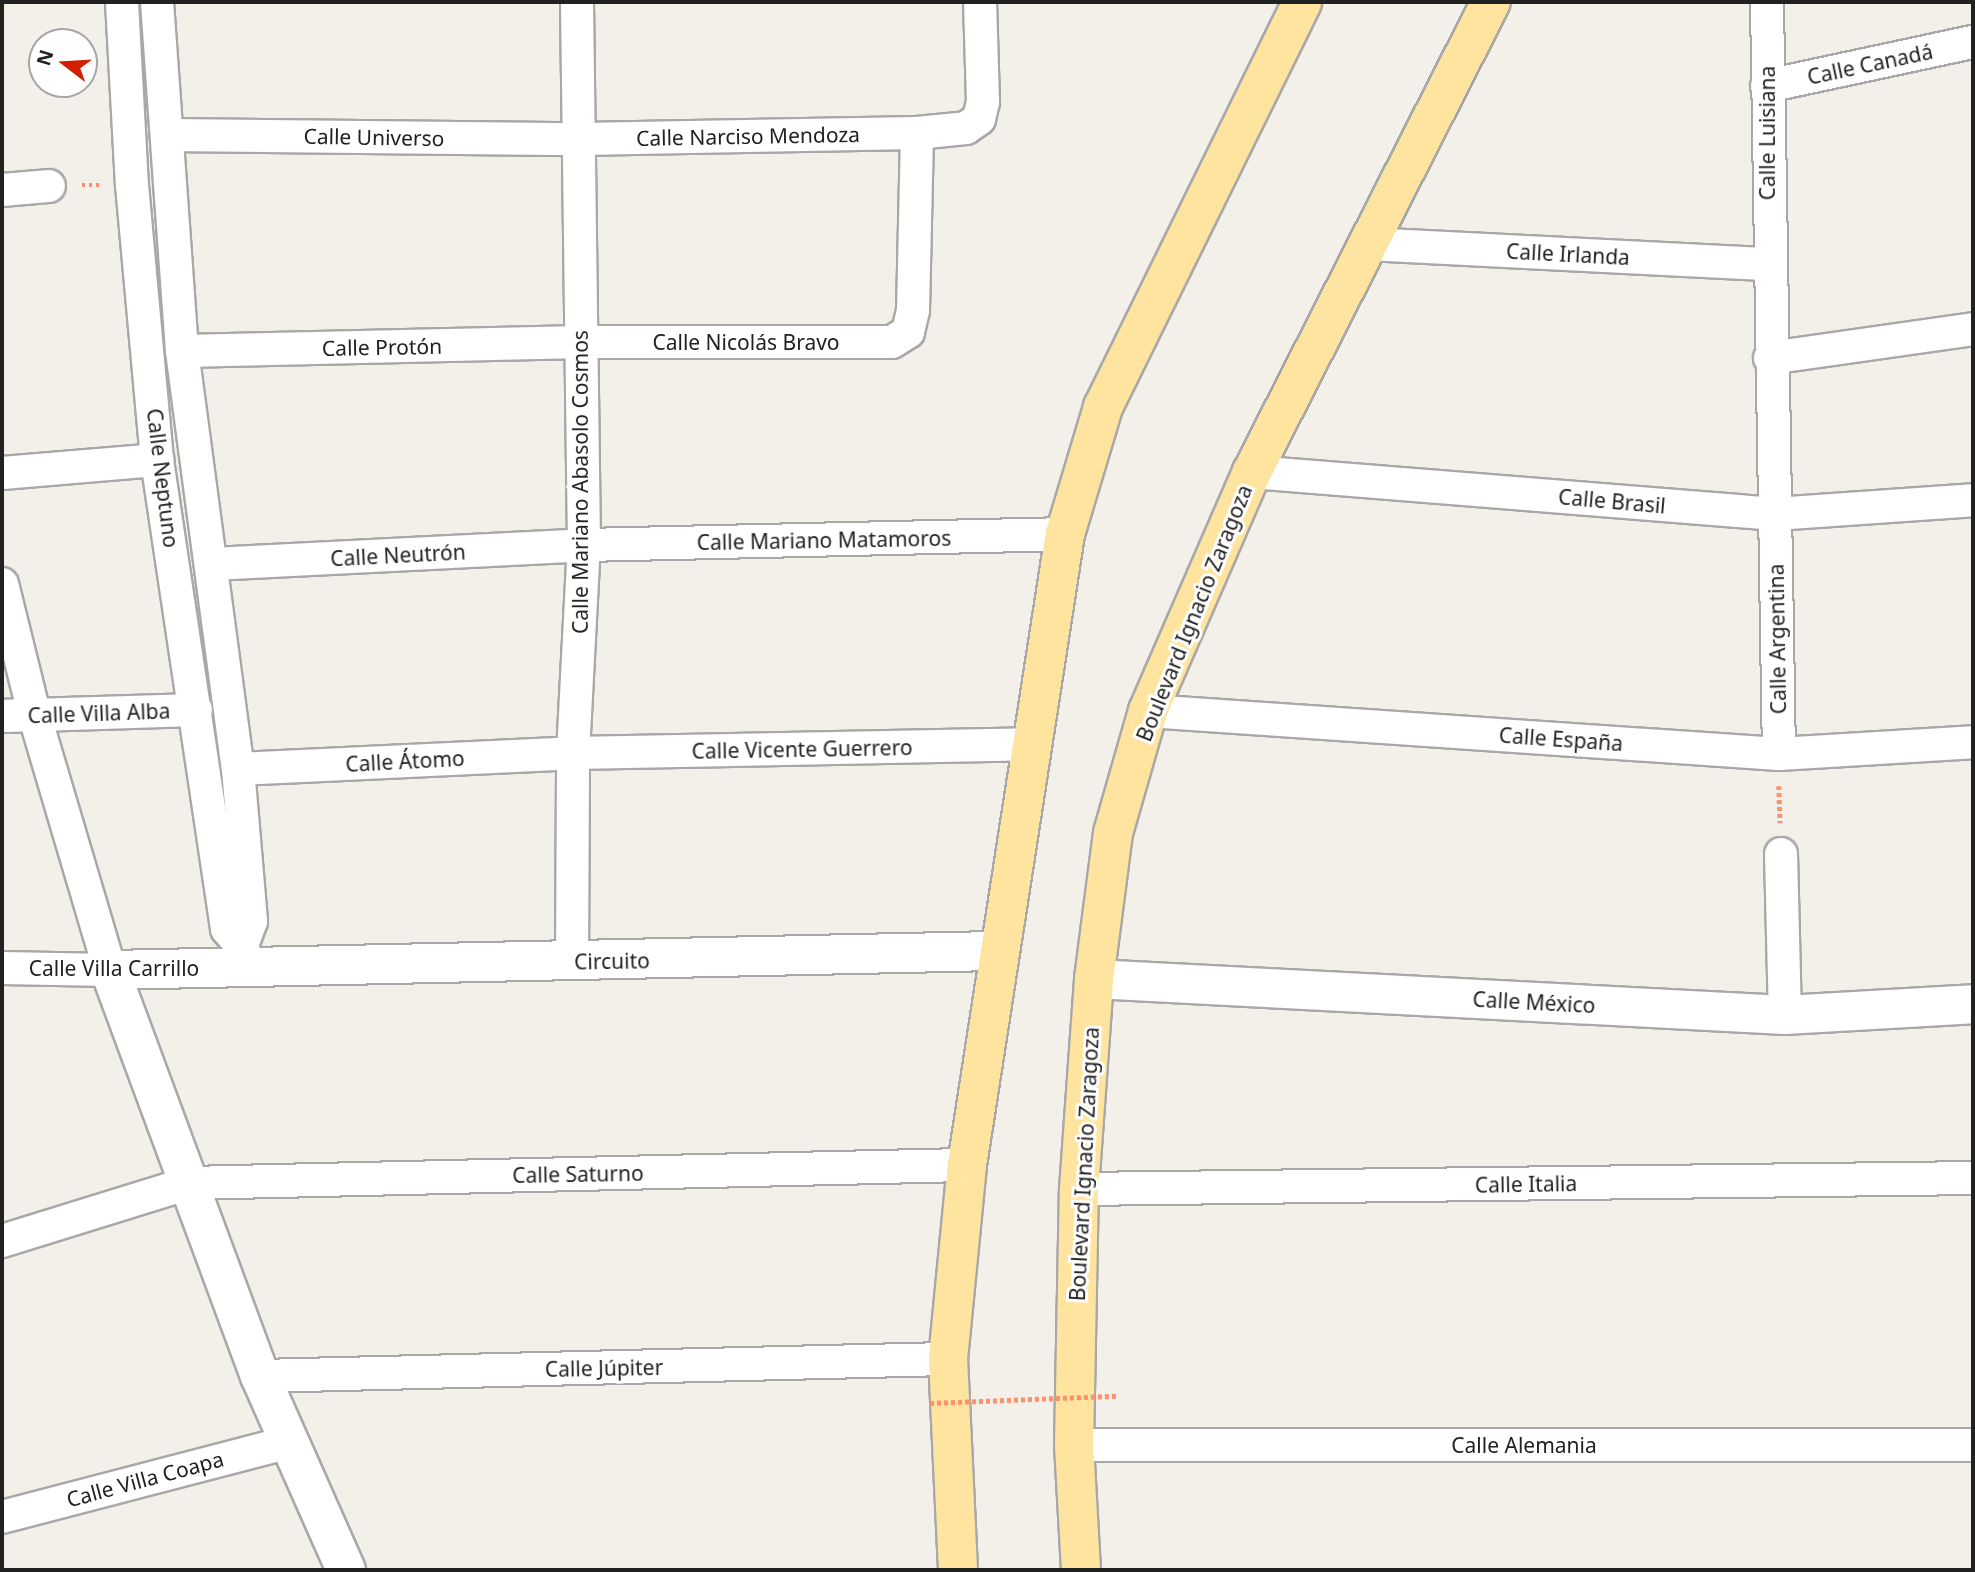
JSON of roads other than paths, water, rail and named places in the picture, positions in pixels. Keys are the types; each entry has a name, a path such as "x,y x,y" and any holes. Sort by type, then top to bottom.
{"main road":[{"path":"958,1570 948,1359 967,1165 1030,744 1065,534 1103,407 1303,2"},
{"name":"Boulevard Ignacio Zaragoza","path":"1081,1570 1074,1446 1079,1189 1094,979 1113,833 1149,711 1252,472 1491,2"}],"street":[{"name":"Calle Neptuno","path":"122,2 132,185 157,460 227,929 239,960"},
{"name":"Calle Neptuno","path":"157,2 182,352 213,564 237,769 251,921 239,960"},
{"name":"Calle Mariano Abasolo Cosmos","path":"572,962 573,753 584,545 577,2"},
{"name":"Calle Narciso Mendoza","path":"580,139 917,133 966,128 979,119 983,102 980,2"},
{"name":"Calle Luisiana","path":"1767,2 1768,264"},
{"name":"Calle Canadá","path":"1767,86 1973,42"},
{"name":"Calle Nicolás Bravo","path":"582,342 892,342 908,332 913,311 917,133"},
{"name":"Calle Universo","path":"168,135 580,139"},
{"path":"2,190 49,186"},
{"name":"Calle Irlanda","path":"1368,244 1768,264"},
{"name":"Calle Argentina","path":"1768,264 1779,754"},
{"path":"1770,358 1973,329"},
{"name":"Calle Protón","path":"182,352 582,342"},
{"path":"2,473 157,460"},
{"name":"Calle Brasil","path":"1252,472 1775,514 1973,500"},
{"name":"Calle Mariano Matamoros","path":"584,545 1065,534"},
{"name":"Calle Neutrón","path":"213,564 584,545"},
{"path":"2,584 35,716 110,970 260,1376 346,1570"},
{"name":"Calle Villa Alba","path":"2,716 196,710"},
{"name":"Calle España","path":"1149,711 1779,754 1973,742"},
{"name":"Calle Vicente Guerrero","path":"573,753 1030,744"},
{"name":"Calle Átomo","path":"237,769 573,753"},
{"path":"1781,853 1785,1015"},
{"name":"Circuito","path":"239,960 572,962 998,951"},
{"name":"Calle Villa Carrillo","path":"2,968 110,970 239,960"},
{"name":"Calle México","path":"1094,979 1785,1015 1973,1004"},
{"name":"Calle Saturno","path":"2,1241 189,1183 967,1165"},
{"name":"Calle Italia","path":"1079,1189 1973,1178"},
{"name":"Calle Júpiter","path":"260,1376 948,1359"},
{"name":"Calle Villa Coapa","path":"2,1517 289,1442"},
{"name":"Calle Alemania","path":"1074,1446 1973,1445"}]}
